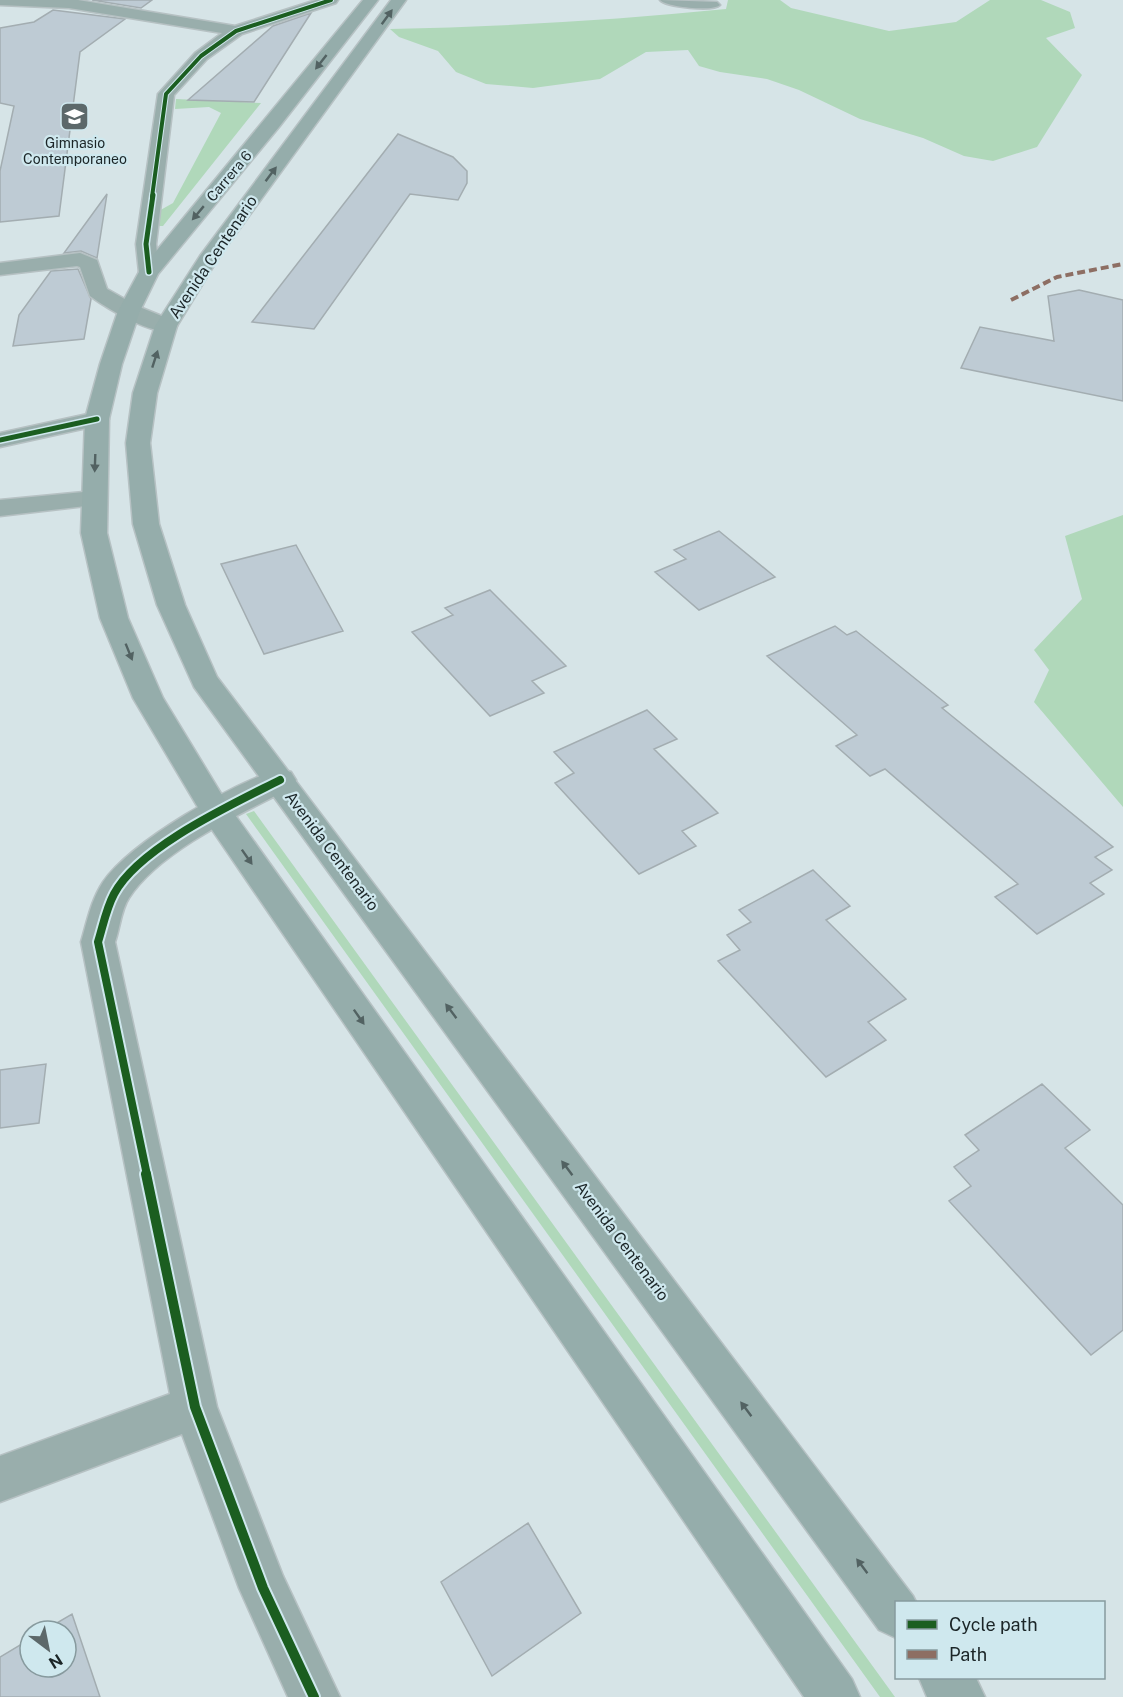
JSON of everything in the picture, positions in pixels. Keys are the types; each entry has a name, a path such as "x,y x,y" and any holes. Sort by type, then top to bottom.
{"main road":[{"name":"Carrera 6","path":"370,0 273,123 148,272 129,311 111,364 97,419 94,532 114,618 148,698 217,813 834,1697"},
{"name":"Avenida Centenario","path":"399,0 210,256 166,326 145,393 138,443 146,524 171,605 204,680 895,1610"},
{"path":"946,1679 959,1697"}],"street":[{"path":"148,272 147,244 166,94 201,56 236,31 331,0"},
{"path":"667,0 712,5"},
{"path":"0,1 69,3 236,31"},
{"path":"0,269 80,259 86,261 90,264 97,292 129,311 166,326"},
{"path":"0,440 97,419"},
{"path":"0,508 94,499"},
{"path":"280,780 217,813 154,852 115,891 98,942 195,1407 263,1588 314,1697"},
{"path":"0,1479 195,1407"}],"green space":[{"path":"728,0 780,0 791,8 889,31 956,22 990,0 1041,0 1070,12 1075,28 1046,38 1082,75 1037,147 993,161 964,156 923,138 860,119 799,90 767,79 720,72 699,66 688,50 646,52 600,79 533,88 486,84 456,72 438,51 399,37 390,29 516,25 684,13 726,9"},
{"path":"176,99 261,103 163,226 156,226 157,212 173,203 221,113 209,107 175,109"},
{"path":"1123,515 1123,807 1034,702 1049,670 1034,650 1082,599 1065,536"},
{"path":"254,811 895,1697 880,1697 246,814"}],"building":[{"path":"92,0 152,0 141,8"},
{"path":"53,10 125,19 80,52 59,216 0,222 0,171 14,106 0,103 0,28 34,22"},
{"path":"311,13 254,102 188,100 273,26"},
{"path":"398,134 453,157 467,171 467,183 458,200 410,194 314,329 252,322"},
{"path":"107,194 97,258 81,251 64,253"},
{"path":"78,269 91,299 84,339 13,346 19,315 51,271"},
{"path":"1079,290 1123,300 1123,401 961,368 980,327 1054,341 1048,296"},
{"path":"719,531 775,577 699,610 655,572 686,559 674,550"},
{"path":"296,545 343,631 264,654 221,564"},
{"path":"490,590 566,666 532,681 544,693 490,716 412,632 453,615 445,608"},
{"path":"835,626 847,635 856,631 948,705 942,708 1113,847 1095,857 1112,870 1090,883 1104,894 1037,934 995,897 1018,884 885,769 870,776 836,746 857,735 767,656"},
{"path":"647,710 677,739 654,749 718,813 682,831 696,846 639,874 555,783 574,773 554,752"},
{"path":"813,870 850,906 826,920 906,999 868,1022 886,1040 826,1077 718,961 740,950 727,935 751,922 739,910"},
{"path":"46,1064 39,1123 0,1128 0,1070"},
{"path":"1042,1084 1090,1130 1065,1148 1123,1205 1123,1330 1091,1355 949,1201 971,1186 954,1167 979,1150 965,1135"},
{"path":"528,1523 581,1613 492,1676 441,1582"},
{"path":"72,1614 74,1619 63,1619"},
{"path":"78,1632 100,1697 0,1697 0,1657 18,1646 18,1679 78,1679"}],"marked path":[{"path":"1011,300 1057,277 1123,264"}],"cycle path":[{"path":"149,272 146,244 166,94 201,56 236,31 331,0"},
{"path":"0,440 97,419"},
{"path":"280,780 192,827 170,841 132,872 113,895 98,942 195,1407 263,1588 314,1697"}],"place":[{"name":"Gimnasio Contemporaneo","path":"75,116"}]}
